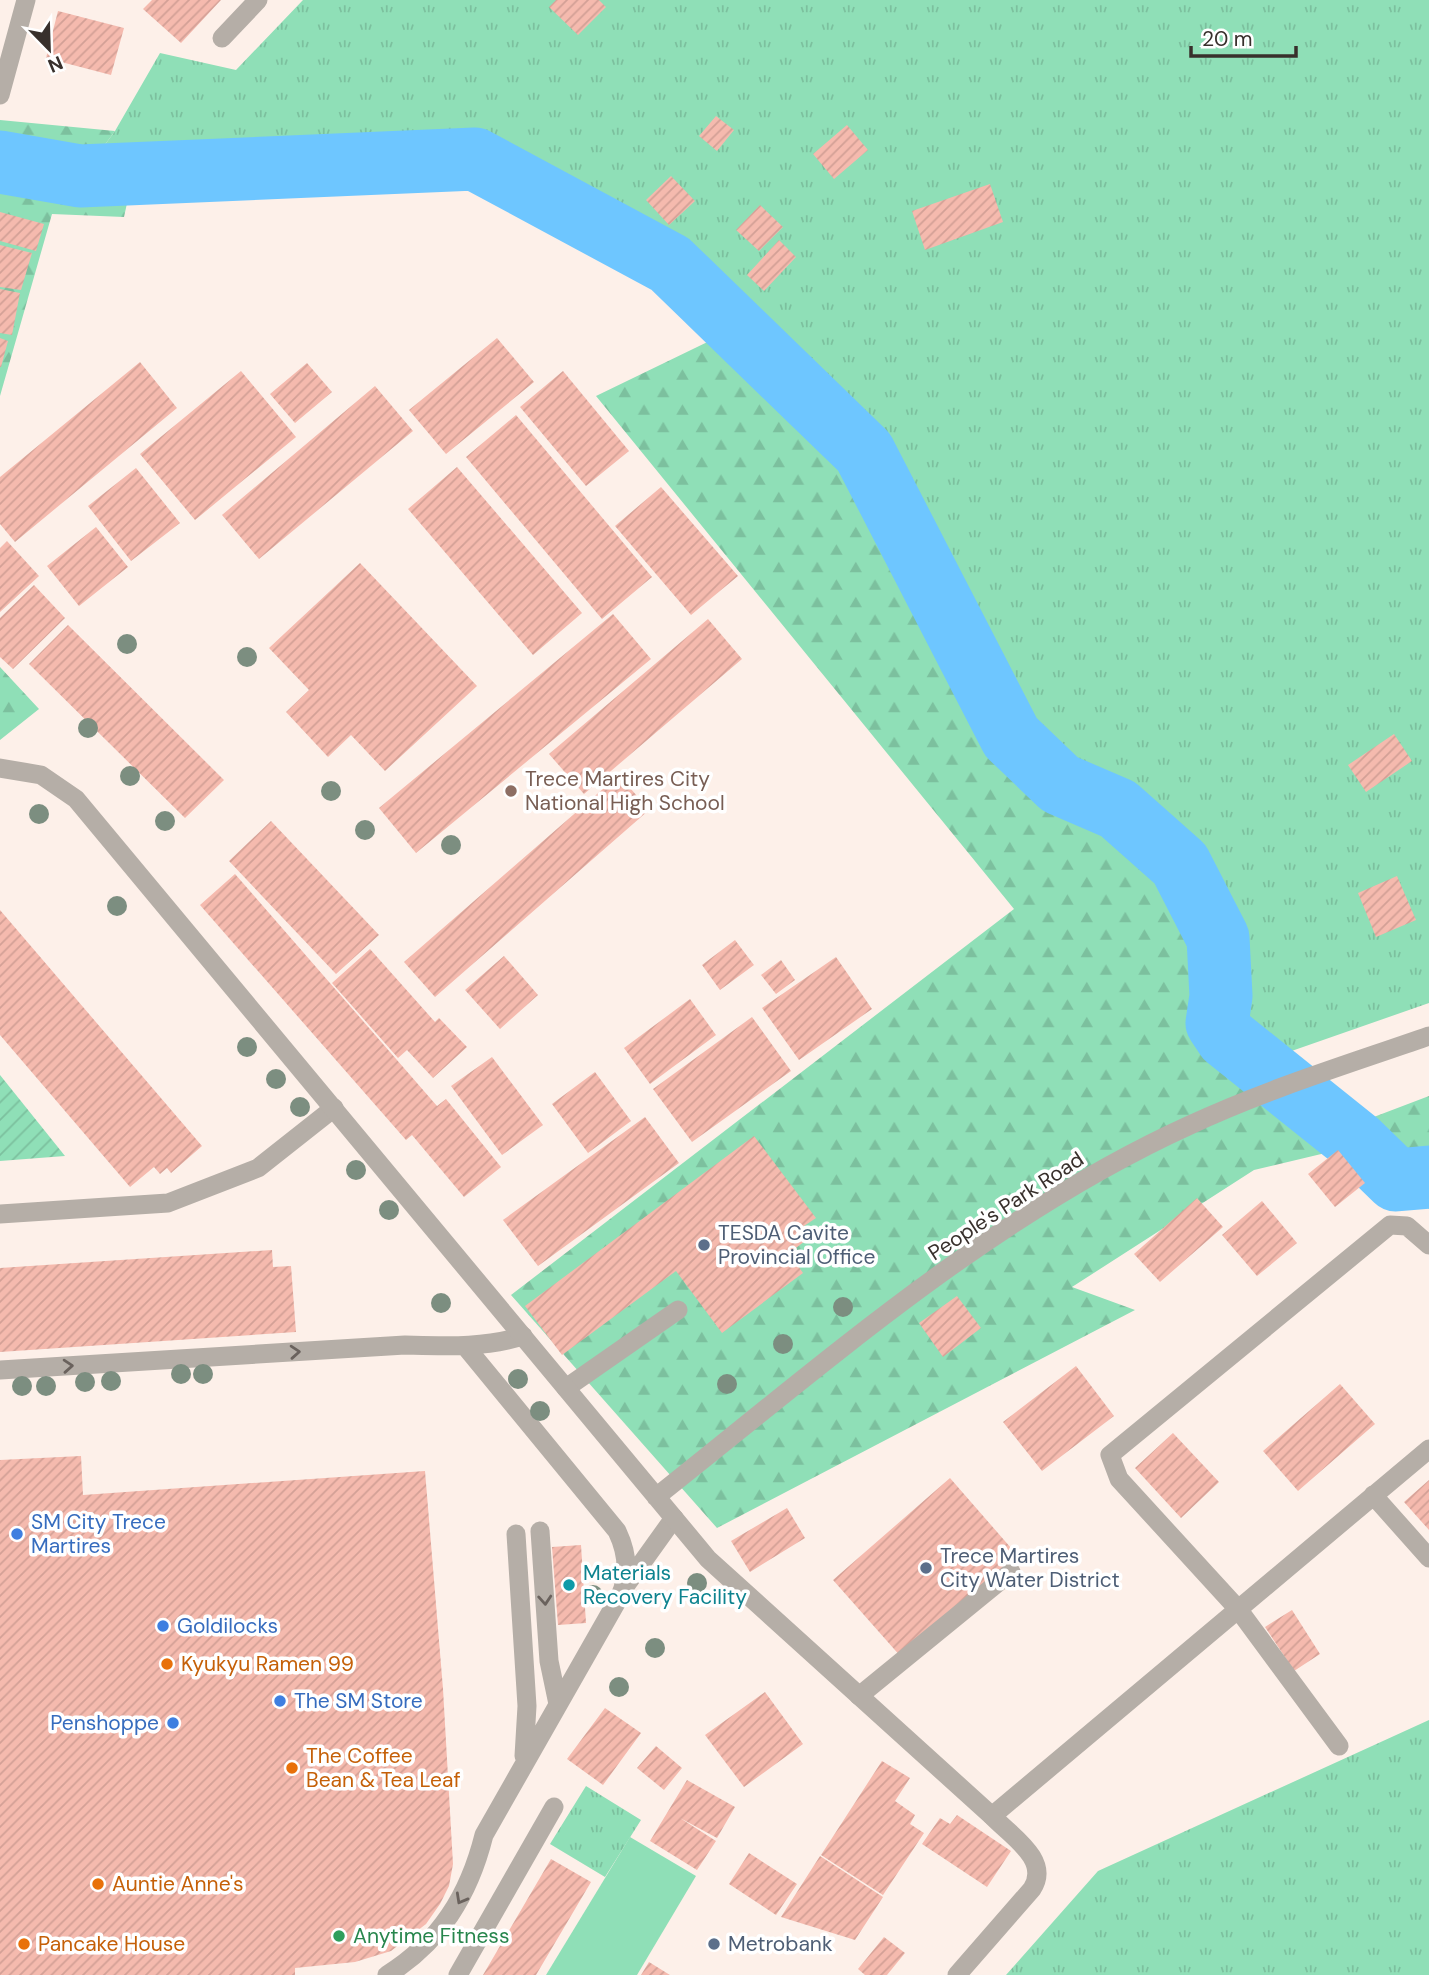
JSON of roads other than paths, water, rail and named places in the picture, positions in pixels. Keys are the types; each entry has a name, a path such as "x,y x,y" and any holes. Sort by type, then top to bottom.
{"street":[{"path":"0,95 26,0"},
{"path":"222,38 258,0"},
{"path":"0,768 41,775 76,799 708,1559 992,1816 1035,1860 1039,1875 1032,1889 957,1975"},
{"name":"People's Park Road","path":"656,1497 909,1296 1102,1171 1189,1125 1230,1107 1429,1036"},
{"path":"0,1214 169,1203 258,1168 334,1108"},
{"path":"1339,1746 1238,1609 1119,1479 1110,1455 1390,1225 1407,1226 1429,1245"},
{"path":"566,1388 678,1310"},
{"path":"0,1370 405,1345 465,1346 500,1343 523,1336"},
{"path":"465,1346 617,1531 626,1561 624,1588"},
{"path":"992,1816 1429,1449"},
{"path":"1373,1495 1429,1558"},
{"path":"387,1975 419,1952 444,1925 468,1887 484,1835 517,1775 624,1588 674,1518"},
{"path":"540,1531 549,1661 558,1704"},
{"path":"516,1534 526,1685 526,1752 517,1775"},
{"path":"859,1696 1011,1572"},
{"path":"526,1685 549,1661"},
{"path":"458,1975 554,1807"}],"waterway":[{"path":"0,162 80,176 475,159 670,264 864,452 1011,737 1060,784 1118,809 1180,864 1218,938 1221,996 1217,1023 1227,1038 1357,1142 1396,1180 1429,1177"}],"place":[{"name":"Trece Martires City National High School","path":"511,791"},
{"name":"TESDA Cavite Provincial Office","path":"704,1245"},
{"name":"SM City Trece Martires","path":"17,1534"},
{"name":"Trece Martires City Water District","path":"926,1568"},
{"name":"Materials Recovery Facility","path":"569,1585"},
{"name":"Goldilocks","path":"163,1626"},
{"name":"Kyukyu Ramen 99","path":"167,1664"},
{"name":"The SM Store","path":"280,1701"},
{"name":"Penshoppe","path":"173,1723"},
{"name":"The Coffee Bean & Tea Leaf","path":"292,1768"},
{"name":"Auntie Anne's","path":"98,1884"},
{"name":"Anytime Fitness","path":"339,1936"},
{"name":"Pancake House","path":"24,1944"},
{"name":"Metrobank","path":"714,1944"}]}
